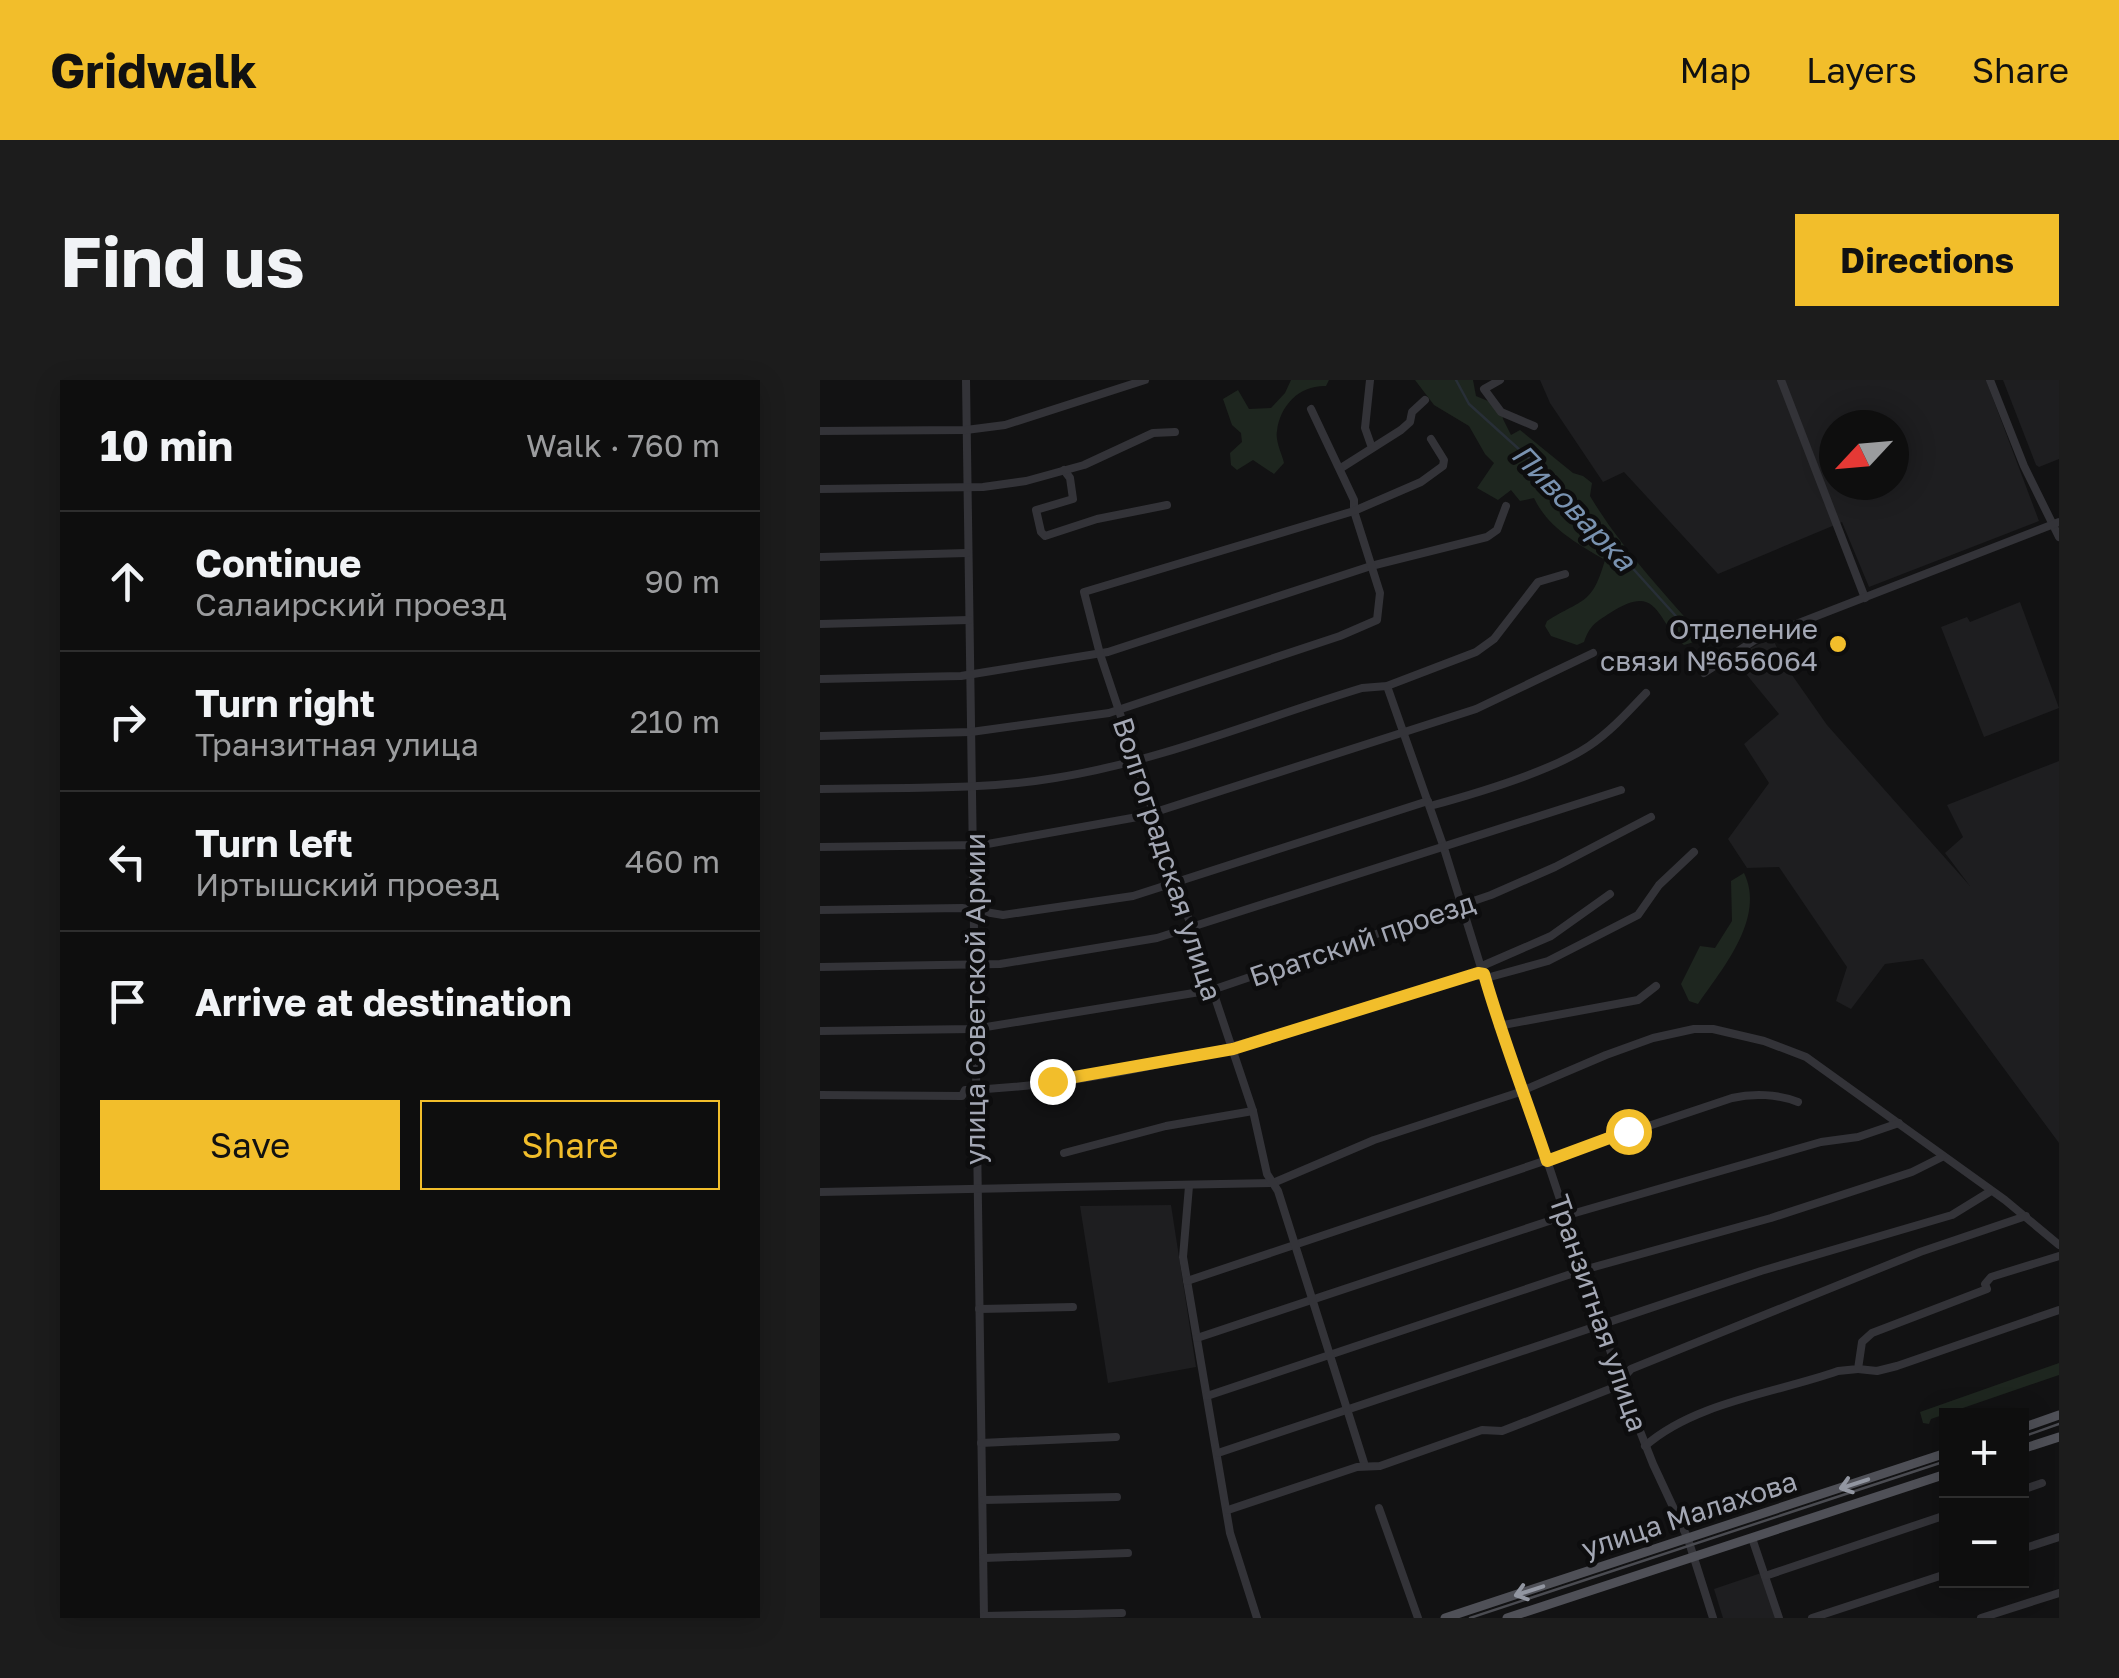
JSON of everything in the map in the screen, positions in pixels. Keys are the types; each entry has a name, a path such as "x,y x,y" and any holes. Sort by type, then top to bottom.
{"main road":[{"path":"2029,1426 2059,1415"},
{"path":"2029,1448 2059,1437"},
{"name":"улица Малахова","path":"1445,1618 1939,1455"},
{"name":"улица Малахова","path":"1507,1618 1939,1476"},
{"path":"1823,1494 1829,1512"}],"street":[{"name":"улица Советской Армии","path":"966,380 984,1617"},
{"path":"820,431 966,430 1005,425 1144,380"},
{"path":"1370,380 1365,428 1372,448"},
{"path":"1500,380 1484,389 1501,412 1534,426"},
{"path":"1781,380 1864,598"},
{"path":"1990,380 2024,466 2056,523 2059,538"},
{"path":"1341,468 1401,430 1425,400"},
{"path":"820,736 971,732 1109,713 1377,620 1380,593 1354,500 1310,409"},
{"path":"820,488 967,486 1026,480 1064,470 1153,433 1175,432"},
{"path":"1354,511 1438,472 1444,460 1430,439"},
{"path":"1064,470 1070,478 1073,499 1036,510 1045,536 1166,505"},
{"path":"820,679 970,674 1100,654 1416,552 1436,552 1467,539 1487,536 1497,530 1506,506"},
{"name":"Волгоградская улица","path":"1354,511 1084,592 1100,654 1233,1049 1265,1153 1267,1174 1274,1183 1366,1466"},
{"path":"1704,673 1755,640 2056,523"},
{"path":"820,556 967,553"},
{"path":"820,790 972,786 1055,778 1135,760 1362,688 1387,686 1476,652 1494,639 1538,582 1564,574"},
{"path":"820,624 969,620"},
{"path":"820,847 973,845 1058,833 1152,813 1476,709 1592,653"},
{"name":"Транзитная улица","path":"1387,686 1444,845 1498,1026 1524,1090 1620,1380 1688,1539 1714,1618"},
{"path":"820,910 972,909 1003,915 1134,896 1509,781 1581,751 1614,726 1646,692"},
{"path":"820,967 974,965 1137,941 1193,928 1621,790"},
{"name":"Братский проезд","path":"820,1031 974,1029 1212,990 1463,906 1555,867 1651,817"},
{"path":"1483,970 1490,976 1548,961 1638,915 1659,885 1694,852"},
{"path":"820,1095 962,1096 965,1090 1150,1066 1233,1049 1483,970 1552,936 1610,894"},
{"path":"1498,1026 1638,1000 1656,986"},
{"path":"820,1192 1274,1183 1374,1140 1524,1090 1653,1038 1713,1029 1764,1041 1806,1058 2026,1216 2059,1245"},
{"path":"1187,1282 1628,1131 1748,1094 1798,1102"},
{"path":"1064,1153 1166,1126 1252,1112"},
{"path":"1197,1338 1566,1216 1899,1123"},
{"path":"1207,1396 1583,1270 1772,1218 1912,1172 1942,1156"},
{"path":"1189,1186 1183,1244 1187,1282 1230,1533 1257,1618"},
{"path":"1218,1453 1761,1272 1952,1215 1991,1191"},
{"path":"1228,1510 1366,1466 1380,1466 1482,1430 1502,1430 1616,1387 1631,1369 1883,1267 2026,1216"},
{"path":"1858,1369 1862,1342 1872,1333 1987,1289 1985,1284 1990,1277 2059,1256"},
{"path":"979,1308 1073,1306"},
{"path":"1645,1446 1666,1427 1690,1415 1838,1371 1876,1372 2059,1310"},
{"path":"982,1444 1116,1437"},
{"path":"2029,1488 2042,1483"},
{"path":"983,1500 1117,1497"},
{"path":"1378,1508 1418,1618"},
{"path":"1765,1576 1939,1517"},
{"path":"2029,1547 2059,1537"},
{"path":"1752,1538 1779,1618"},
{"path":"984,1558 1128,1553"},
{"path":"1812,1618 1939,1576"},
{"path":"1982,1618 2059,1593"},
{"path":"984,1617 1122,1613"}],"shaded area":[{"path":"1291,380 1329,380 1326,386 1300,393 1282,413 1277,435 1284,463 1274,474 1253,460 1237,470 1231,465 1230,453 1242,442 1241,433 1232,425 1223,399 1238,390 1249,409 1271,408"},
{"path":"1415,380 1473,380 1476,396 1502,407 1511,435 1520,430 1573,473 1592,483 1590,496 1615,534 1704,639 1684,645 1655,608 1639,601 1601,619 1584,642 1577,645 1551,636 1545,626 1547,621 1591,593 1605,560 1555,527 1534,498 1520,501 1511,490 1498,500 1477,488 1494,463 1469,426 1434,405"},
{"path":"1540,380 1986,380 2039,521 1869,587 1842,522 1718,574 1624,472 1603,482 1550,403"},
{"path":"2003,380 2059,380 2059,459 2036,465"},
{"path":"2020,602 2059,708 1984,737 1941,627 1967,617 1970,622"},
{"path":"1772,637 1785,665 1827,725 1970,886 1945,853 1963,837 1947,805 2059,761 2059,1143 1923,959 1885,964 1851,1009 1836,1001 1847,967 1779,867 1747,868 1728,839 1769,783 1744,744 1779,714 1733,658"},
{"path":"1744,873 1749,908 1738,942 1698,1004 1689,1001 1681,984 1700,946 1715,948 1732,921 1731,881"},
{"path":"1171,1205 1196,1367 1108,1383 1080,1206"},
{"path":"2059,1363 2059,1375 1963,1408 1939,1408 1939,1416 1929,1424 1923,1423 1920,1412"},
{"path":"1764,1572 1779,1618 1723,1618 1714,1589"}],"waterway":[{"name":"Пивоварка","path":"1456,380 1469,404 1552,479 1693,635"}],"tram line":[{"path":"2029,1435 2059,1424"},
{"path":"1470,1618 1939,1463"}],"place":[{"name":"Отделение связи №656064","path":"1838,644"}],"route":[{"path":"1052,1081 1233,1049 1478,973 1484,974 1547,1161 1628,1131"}]}
